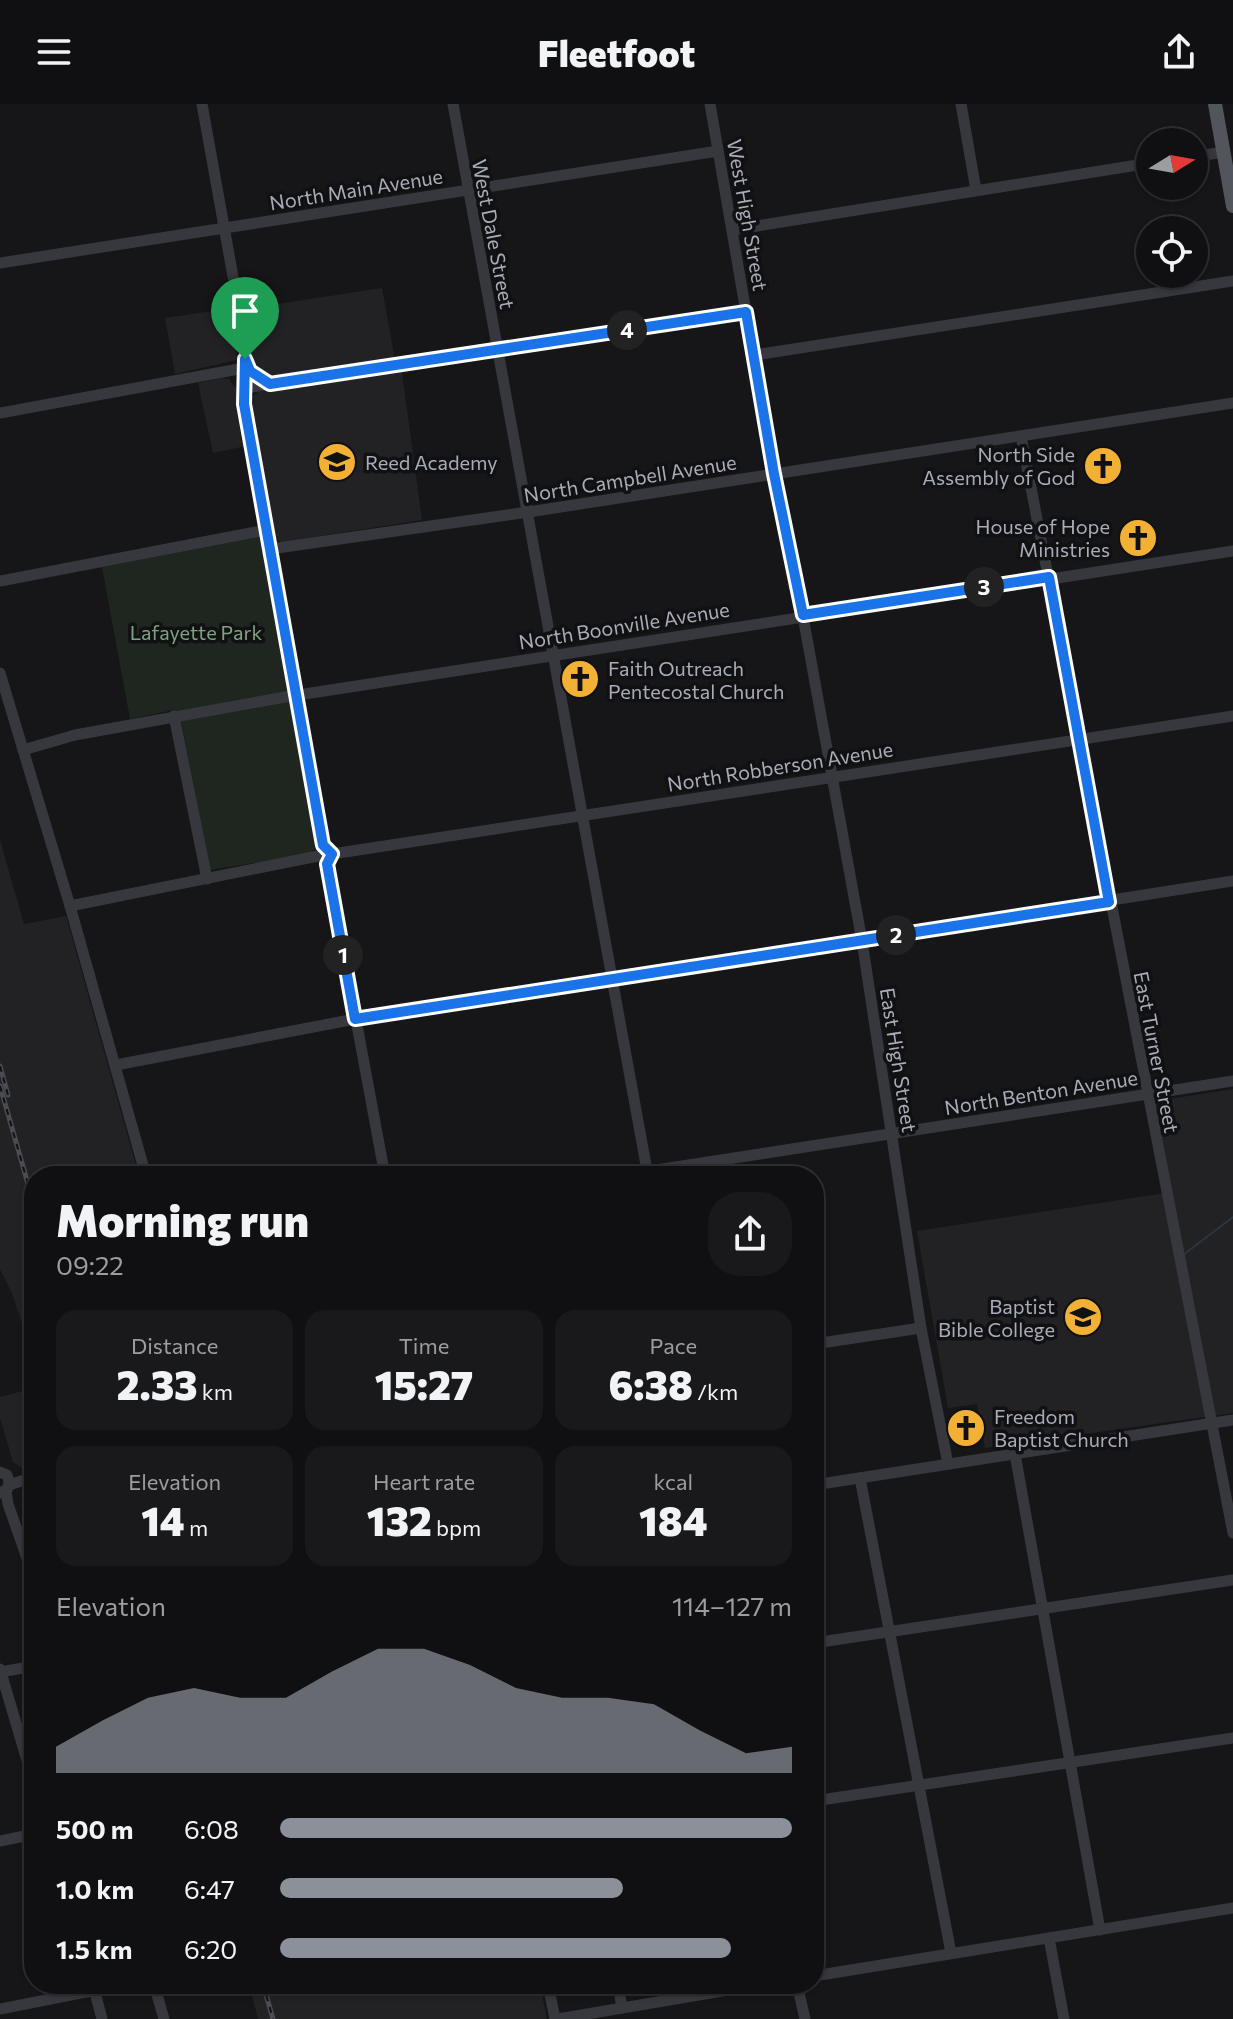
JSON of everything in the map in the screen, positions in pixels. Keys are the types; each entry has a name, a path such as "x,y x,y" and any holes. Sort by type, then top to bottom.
{"main road":[{"path":"1215,104 1233,206"}],"street":[{"path":"202,104 246,349 244,404 383,1166"},
{"name":"West Dale Street","path":"453,104 647,1166"},
{"name":"West High Street","path":"710,104 774,474 803,615"},
{"path":"961,104 976,190"},
{"name":"North Main Avenue","path":"0,263 718,151"},
{"path":"1208,155 1223,152"},
{"path":"732,230 1136,165"},
{"path":"755,355 1233,281"},
{"path":"245,388 746,312"},
{"path":"245,364 270,384"},
{"path":"0,413 245,364"},
{"name":"North Campbell Avenue","path":"270,549 1233,403"},
{"name":"East Turner Street","path":"1021,436 1233,1533"},
{"path":"0,581 266,530"},
{"name":"North Boonville Avenue","path":"23,750 75,735 174,716 551,654 1233,551"},
{"name":"East High Street","path":"803,615 862,941 921,1328 948,1464"},
{"path":"0,673 143,1166"},
{"path":"174,716 207,879"},
{"name":"North Robberson Avenue","path":"70,906 325,855 1233,716"},
{"path":"116,1065 355,1019 1233,881"},
{"name":"North Benton Avenue","path":"696,1166 1233,1081"},
{"path":"824,1343 921,1328"},
{"path":"824,1483 1233,1420"},
{"path":"1015,1454 1100,1930"},
{"path":"860,1478 951,1953"},
{"path":"5,1484 24,1546"},
{"path":"824,1641 1233,1580"},
{"path":"24,1667 0,1671 24,1751"},
{"path":"824,1799 1233,1738"},
{"path":"0,1841 24,1836"},
{"path":"824,1974 1233,1908"},
{"path":"1049,1938 1064,2019"},
{"path":"0,2009 67,1994"},
{"path":"96,1994 102,2019"},
{"path":"157,1994 164,2019"},
{"path":"550,1994 556,2019 705,1994"},
{"path":"620,1994 622,2008"},
{"path":"799,1994 805,2019"}],"shaded area":[{"name":"Reed Academy","path":"382,288 395,360 402,373 422,520 281,542 275,539 249,405 250,398 258,392 245,309"},
{"path":"233,308 237,360 175,374 165,318"},
{"path":"229,379 236,389 241,440 246,446 213,453 198,383"},
{"path":"0,840 24,924 66,916 136,1166 24,1166 24,1330 0,1269"},
{"name":"Baptist Bible College","path":"1233,1089 1233,1413 985,1448 977,1404 948,1408 917,1231 1172,1192 1156,1101"},
{"path":"24,1391 24,1468 13,1462 0,1418 0,1397"},
{"path":"252,1994 542,1994 547,2019 258,2019"}],"green space":[{"name":"Lafayette Park","path":"259,537 318,847 309,854 210,870 180,715 174,710 130,719 102,567"}],"waterway":[{"path":"1183,1255 1233,1217"}],"railway":[{"path":"0,1066 8,1095"},
{"path":"0,1086 24,1170"},
{"path":"266,1994 273,2019"}],"place":[{"name":"Reed Academy","path":"337,462"},
{"name":"North Side Assembly of God","path":"1103,466"},
{"name":"House of Hope Ministries","path":"1138,538"},
{"name":"Faith Outreach Pentecostal Church","path":"580,679"},
{"name":"Baptist Bible College","path":"1083,1317"},
{"name":"Freedom Baptist Church","path":"966,1428"}],"route":[{"path":"746,312 774,474 803,615 1049,577 1109,902 355,1019 327,864 332,854 323,845 244,404 245,359 257,378 270,384 746,312"}]}
